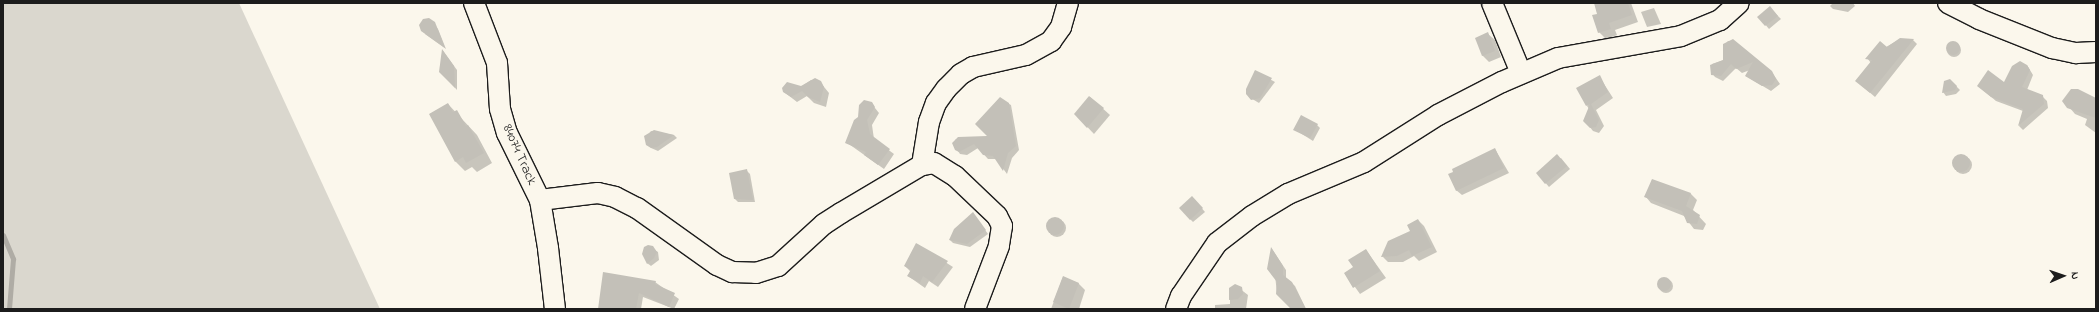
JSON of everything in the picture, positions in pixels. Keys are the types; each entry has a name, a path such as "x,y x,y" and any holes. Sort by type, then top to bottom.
{"street":[{"name":"84074 Track","path":"474,3 497,63 500,109 507,133 540,200 548,248 555,309"},
{"path":"922,165 929,122 946,89 961,74 973,67 1026,55 1051,41 1061,27 1068,3"},
{"path":"1492,3 1521,74"},
{"path":"1176,309 1181,296 1218,243 1252,216 1288,194 1364,162 1438,115 1521,74 1558,58 1681,36 1720,20 1739,3"},
{"path":"1948,3 1979,19 2052,48 2076,53 2096,52"},
{"path":"540,200 598,193 615,197 637,208 717,265 732,272 756,273 778,266 824,224 922,165 934,163 945,168 1000,221 1002,236 974,309"}],"shaded area":[{"path":"3,3 239,3 380,309 3,309"}],"building":[{"path":"1594,3 1628,3 1632,15 1609,23 1611,29 1598,33 1592,15 1597,14"},
{"path":"1770,6 1778,16 1765,26 1757,17"},
{"path":"429,18 435,22 445,48 421,31 419,25 423,19"},
{"path":"1488,32 1495,51 1482,56 1475,38"},
{"path":"1900,38 1914,39 1870,93 1855,81 1872,60 1865,59 1880,41 1887,47"},
{"path":"1733,39 1772,71 1776,79 1772,85 1762,86 1745,76 1753,62 1736,69 1731,64 1721,76 1711,75 1710,65 1723,60 1723,44"},
{"path":"1950,41 1956,41 1960,45 1960,51 1956,55 1950,55 1946,51 1946,45"},
{"path":"442,49 454,66 455,88 439,72"},
{"path":"2020,61 2027,65 2030,70 2022,87 2043,95 2044,104 2018,126 2023,109 1991,97 1977,86 1988,70 2004,82 2012,66"},
{"path":"1255,70 1272,78 1260,98 1251,100 1246,94 1246,89"},
{"path":"1600,75 1608,92 1591,104 1599,120 1596,127 1590,128 1583,121 1590,104 1586,106 1576,88"},
{"path":"815,78 821,81 824,87 820,102 808,97 802,91 791,97 783,92 782,88 787,82 801,86"},
{"path":"1950,79 1957,86 1955,90 1942,93 1944,81"},
{"path":"2071,89 2078,89 2096,98 2096,118 2067,108 2062,101"},
{"path":"1089,96 1104,108 1087,128 1074,114"},
{"path":"1000,97 1009,103 1016,146 1008,153 1003,171 993,156 983,155 974,144 959,152 955,150 952,143 958,137 987,136 975,124"},
{"path":"864,100 872,102 875,107 867,120 870,134 890,149 878,165 864,155 866,152 845,143 854,120 858,117 859,105"},
{"path":"448,103 453,112 457,110 466,126 468,125 484,153 466,163 463,157 455,162 429,114"},
{"path":"1301,115 1318,124 1310,138 1293,130"},
{"path":"654,130 674,135 657,147 651,148 646,145 644,136"},
{"path":"1495,148 1504,168 1456,191 1448,174 1453,172 1452,169"},
{"path":"1557,154 1567,166 1545,184 1536,173"},
{"path":"1961,154 1967,157 1970,163 1967,169 1961,172 1955,169 1952,163 1955,157"},
{"path":"747,169 753,200 734,199 729,173"},
{"path":"1652,179 1691,193 1686,206 1700,215 1697,224 1687,223 1682,211 1644,197"},
{"path":"1192,196 1203,208 1190,220 1179,208"},
{"path":"973,212 986,230 967,244 949,240 954,229"},
{"path":"1055,217 1059,218 1063,222 1063,230 1059,234 1055,235 1051,234 1047,230 1046,226 1047,222 1051,218"},
{"path":"1418,219 1432,247 1412,256 1409,250 1397,256 1381,257 1388,241 1410,231 1407,225"},
{"path":"916,243 948,261 932,282 923,276 920,283 907,276 911,270 904,266"},
{"path":"648,245 653,246 657,252 654,258 647,264 642,254 644,247"},
{"path":"1271,247 1283,266 1283,275 1292,282 1306,309 1291,309 1276,294 1277,282 1267,269"},
{"path":"1366,249 1380,271 1353,288 1344,273 1353,267 1348,260"},
{"path":"603,272 656,281 655,284 675,293 669,307 639,293 636,309 598,309"},
{"path":"1063,276 1079,283 1069,309 1053,302"},
{"path":"1664,277 1669,279 1671,284 1669,289 1664,291 1659,289 1657,284 1659,279"},
{"path":"1235,284 1242,287 1243,294 1238,299 1229,300 1229,288"}],"waterway":[{"path":"3,235 13,259 9,309"}]}
